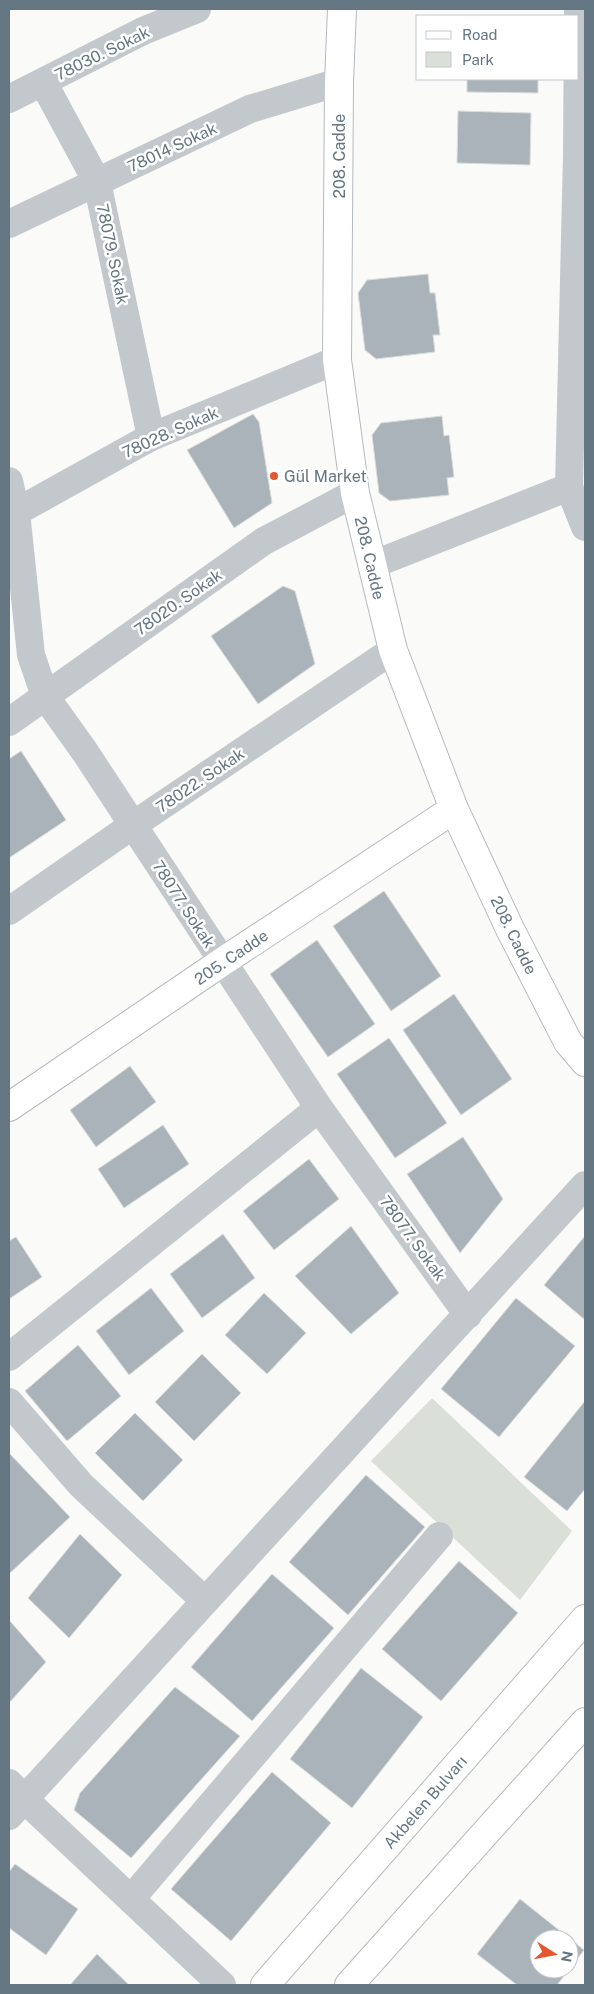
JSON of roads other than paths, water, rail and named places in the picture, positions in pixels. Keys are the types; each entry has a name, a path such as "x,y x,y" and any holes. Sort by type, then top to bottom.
{"street":[{"name":"78030. Sokak","path":"9,99 143,31 197,9"},
{"name":"208. Cadde","path":"342,9 339,82 337,360 355,493 393,650 454,809 510,929 568,1042 585,1062"},
{"path":"579,36 582,117 569,487 585,527"},
{"name":"78079. Sokak","path":"43,82 97,182 151,437"},
{"name":"78014 Sokak","path":"9,224 250,109 339,82"},
{"name":"78028. Sokak","path":"12,514 151,437 337,360"},
{"name":"78077. Sokak","path":"9,481 31,655 45,696 85,752 319,1108 468,1315"},
{"path":"372,565 569,487"},
{"name":"78020. Sokak","path":"9,722 264,540 355,493"},
{"name":"78022. Sokak","path":"9,911 393,650"},
{"name":"205. Cadde","path":"9,1107 222,962 454,809"},
{"path":"9,1357 319,1108"},
{"path":"222,1985 131,1899 14,1799 205,1601 585,1185"},
{"path":"9,1402 81,1485 205,1601"},
{"path":"131,1899 439,1536"},
{"name":"Akbelen Bulvarı","path":"265,1985 585,1619"},
{"path":"349,1985 585,1722"}],"place":[{"name":"Gül Market","path":"274,476"}]}
